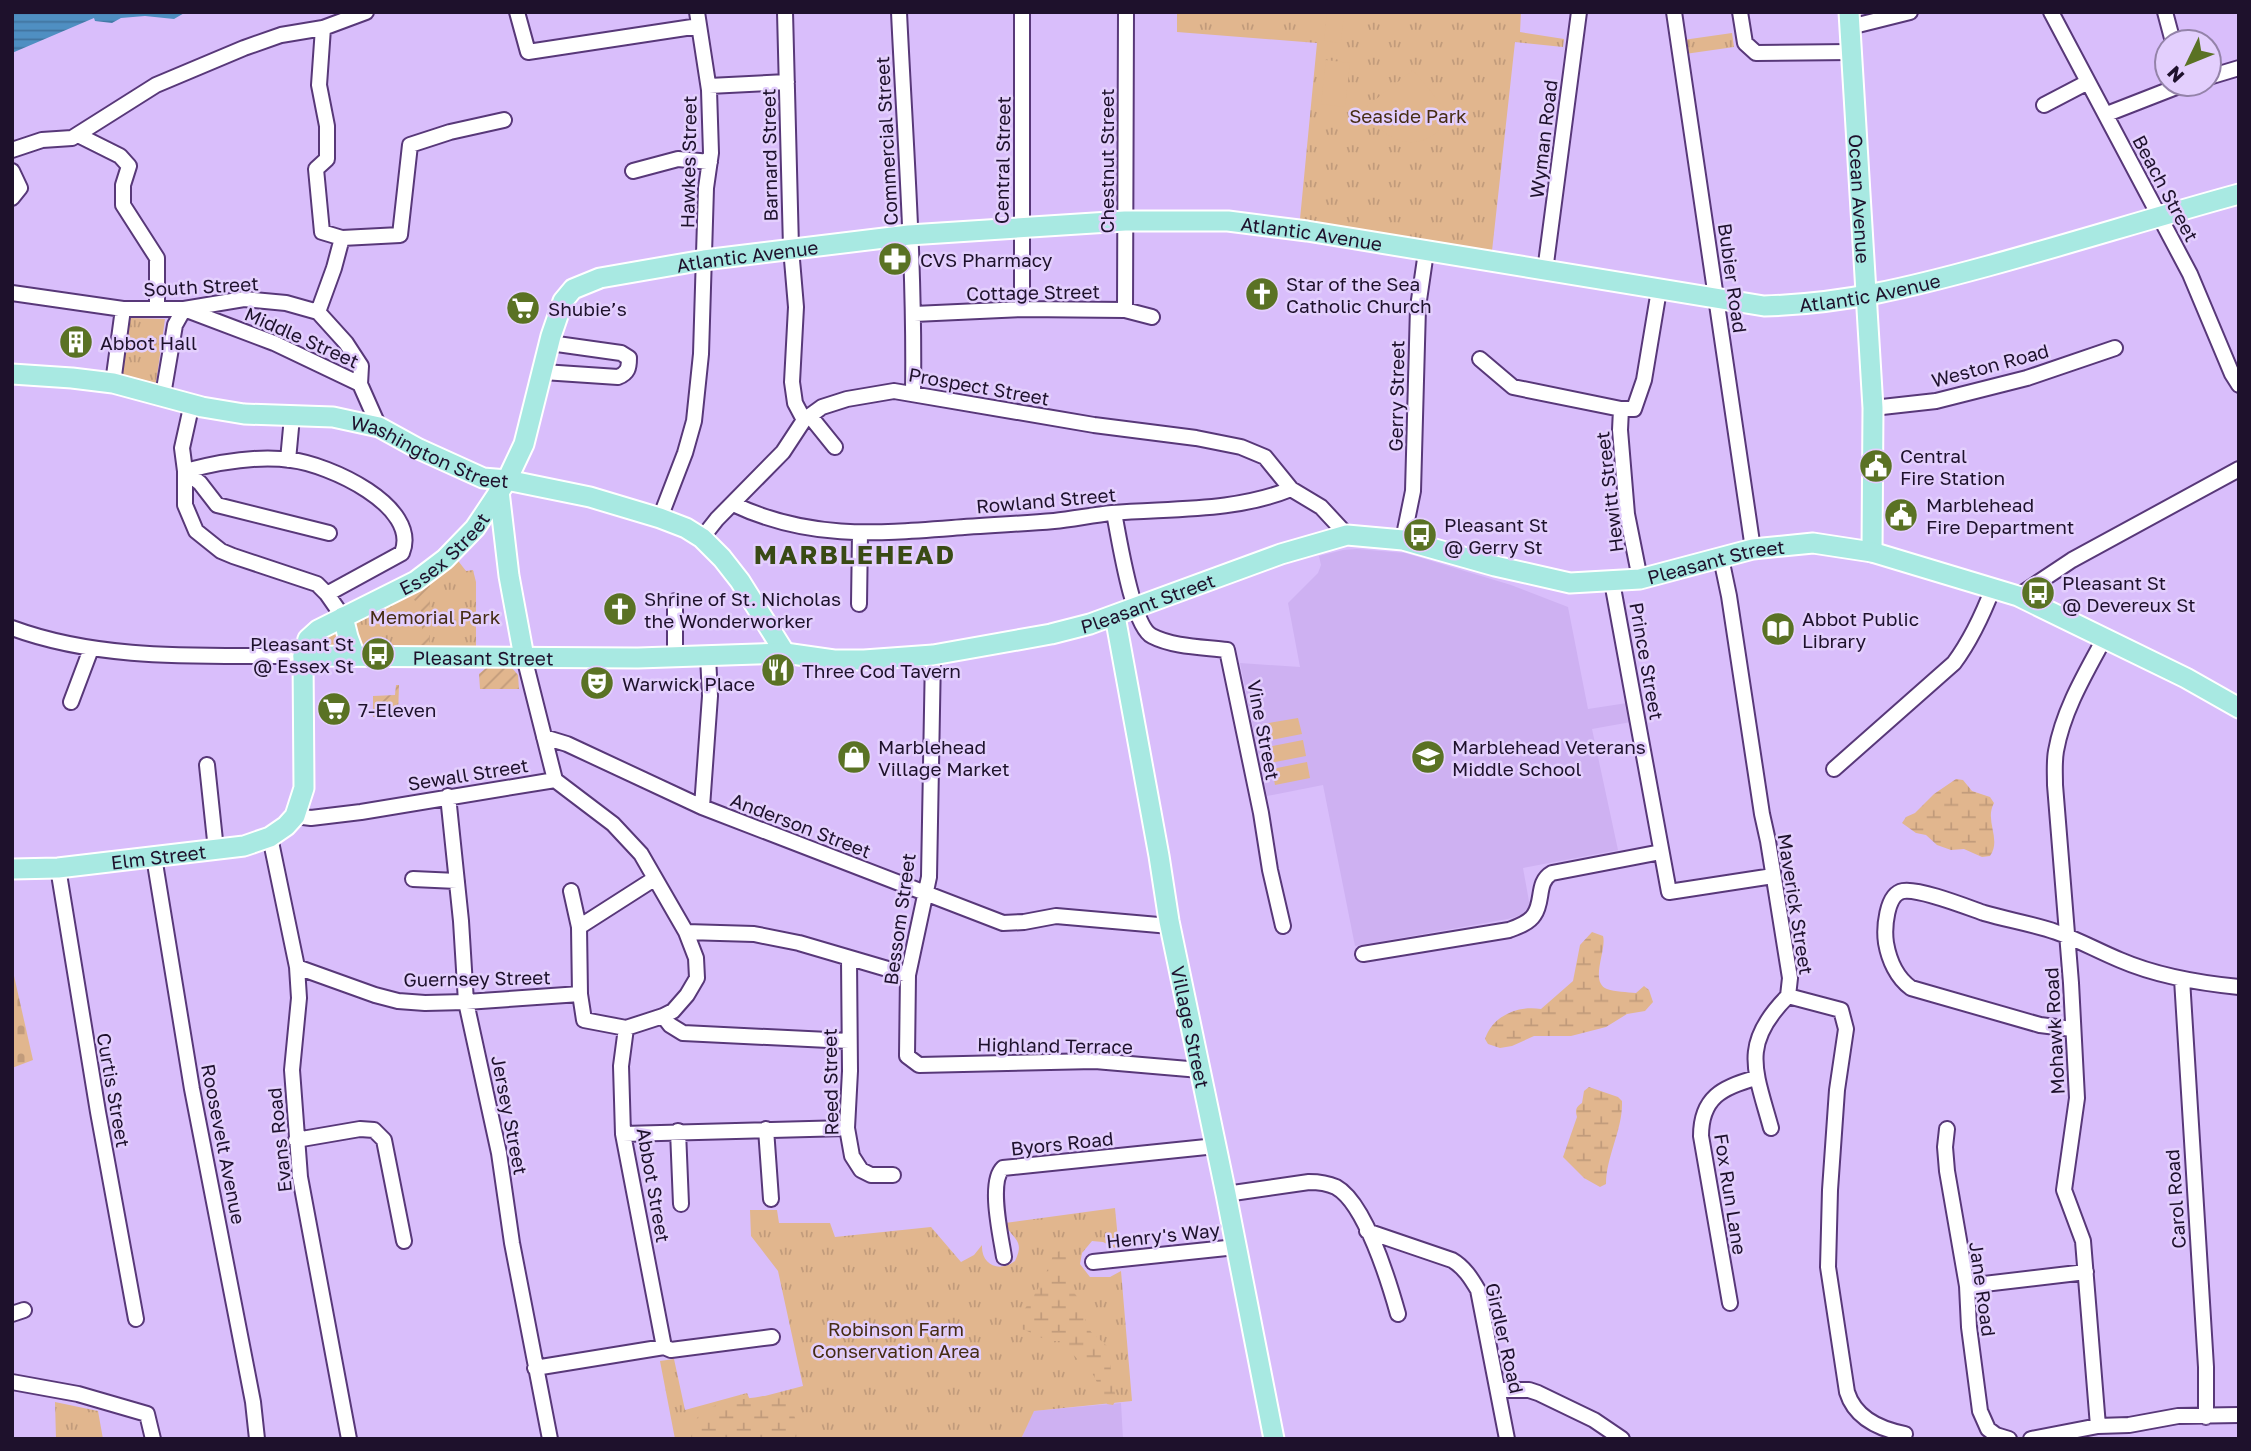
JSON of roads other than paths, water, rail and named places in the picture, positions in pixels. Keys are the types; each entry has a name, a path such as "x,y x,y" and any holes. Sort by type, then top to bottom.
{"main road":[{"name":"Ocean Avenue","path":"1850,19 1872,408 1872,552"},
{"name":"Atlantic Avenue","path":"503,485 524,444 563,301 573,289 600,278 705,260 909,234 1125,221 1228,220 1716,299 1764,306 1792,305 1865,297 2012,260 2239,194"},
{"name":"Washington Street","path":"12,374 113,383 244,414 333,417 380,427 458,468 503,485 590,497 660,518 687,528 702,538 740,581 785,653"},
{"path":"503,485 502,525 524,657"},
{"name":"Essex Street","path":"303,656 311,635 430,572 475,528 503,485"},
{"path":"475,528 502,525"},
{"name":"Pleasant Street","path":"303,656 675,657 785,653 834,660 933,656 1051,634 1115,615 1281,554 1347,536 1403,540 1562,583 1640,579 1753,549 1813,543 1872,552 2018,596 2186,678 2239,708"},
{"name":"Village Street","path":"1115,615 1170,926 1274,1439"},
{"path":"343,617 355,656"},
{"path":"295,816 304,788 303,656"},
{"name":"Elm Street","path":"12,869 58,868 244,846 270,837 295,816"}],"street":[{"path":"12,150 42,140 72,138 156,85 256,43 281,35 323,28 366,12"},
{"path":"517,12 528,52 698,19"},
{"name":"Barnard Street","path":"785,12 791,248 796,307 792,382 795,403 835,447"},
{"name":"Commercial Street","path":"899,12 907,126 914,314 913,394"},
{"name":"Central Street","path":"1022,12 1022,309"},
{"name":"Chestnut Street","path":"1125,310 1126,12"},
{"name":"Wyman Road","path":"1545,271 1580,12"},
{"name":"Bubier Road","path":"1674,12 1753,549"},
{"path":"1740,12 1745,45 1756,53 1851,52"},
{"path":"1850,19 1910,12"},
{"name":"Beach Street","path":"2051,12 2161,216 2239,385"},
{"name":"Hawkes Street","path":"660,518 694,421 701,354 706,188 710,162 709,86 698,19"},
{"path":"323,28 319,85 327,126 327,159 316,169 322,232 342,238 400,234 410,145 450,132 504,120"},
{"path":"709,86 787,82"},
{"path":"2044,105 2088,82"},
{"path":"2107,114 2153,96"},
{"path":"78,135 120,156 129,166 123,185 122,205 157,258 157,309"},
{"path":"633,171 678,159 710,162"},
{"path":"12,171 20,188 12,198"},
{"path":"342,238 318,312 346,343 360,366 360,384"},
{"name":"Gerry Street","path":"1403,540 1413,491 1418,306 1426,252"},
{"name":"Hewitt Street","path":"1640,579 1627,514 1620,430 1621,409 1634,409 1644,380 1659,290"},
{"name":"South Street","path":"12,293 123,309 184,309 244,299 286,303 318,312"},
{"path":"113,383 123,309"},
{"path":"163,395 175,325 184,309"},
{"name":"Middle Street","path":"184,309 274,342 360,384 380,427"},
{"name":"Cottage Street","path":"914,314 1022,309 1125,310 1152,317"},
{"path":"543,372 618,377 625,374 629,368 629,358 621,353 550,343"},
{"name":"Weston Road","path":"1872,408 1949,397 2027,378 2115,348"},
{"path":"1480,359 1513,387 1621,409"},
{"name":"Prospect Street","path":"807,418 822,407 847,399 894,391 1241,447 1265,457 1291,489"},
{"path":"192,403 182,448 185,505 196,531 221,551 317,584 343,617"},
{"path":"288,460 292,417"},
{"path":"702,538 717,519 783,452 807,418"},
{"path":"185,471 232,461 288,460 328,470 369,491 387,506 398,520 402,531 406,544 402,553 327,594"},
{"path":"2018,596 2072,560 2239,469"},
{"path":"185,471 200,483 217,505 330,533"},
{"path":"1291,489 1321,507 1336,520 1347,536"},
{"name":"Rowland Street","path":"733,504 753,514 824,531 895,533 1056,521 1114,513 1240,505 1291,489"},
{"path":"1114,513 1134,608"},
{"path":"859,604 860,533"},
{"name":"Maverick Street","path":"1721,558 1790,978 1788,996 1841,1010 1846,1029 1837,1090 1828,1267 1851,1403 1858,1413 1876,1425 1905,1434"},
{"name":"Prince Street","path":"1612,582 1669,892 1773,876"},
{"path":"1834,769 1954,663 1983,613 1993,588"},
{"path":"675,601 675,657"},
{"name":"Vine Street","path":"1134,608 1146,632 1153,637 1227,650 1283,926"},
{"name":"Pleasant Street","path":"12,628 39,638 92,649 180,655 303,656"},
{"name":"Mohawk Road","path":"2098,1426 2083,1241 2064,1190 2077,1098 2055,785 2056,753 2063,724 2080,683 2104,639"},
{"path":"71,702 92,649"},
{"name":"Anderson Street","path":"702,807 710,696 708,656"},
{"name":"Bessom Street","path":"911,1060 907,1051 908,975 929,877 933,656"},
{"path":"524,657 555,780"},
{"name":"Anderson Street","path":"544,737 567,744 702,807 1003,923 1056,916 1170,926"},
{"path":"207,765 216,849"},
{"name":"Sewall Street","path":"295,816 311,818 361,812 555,780 613,824 641,854 686,932 696,958 697,978 673,1011 663,1016"},
{"name":"Jersey Street","path":"448,796 466,1002 499,1153 512,1243 550,1439"},
{"name":"Evans Road","path":"270,837 297,967 299,998 292,1070 300,1177 349,1439"},
{"path":"1363,954 1509,930 1535,915 1546,876 1661,852"},
{"name":"Roosevelt Avenue","path":"154,857 192,1089 253,1402 257,1439"},
{"name":"Curtis Street","path":"58,868 95,1099 136,1319"},
{"path":"413,879 457,881"},
{"path":"579,927 654,879"},
{"path":"2072,1028 2040,1025 1912,988 1897,974 1886,942 1889,905 1896,893 1904,890 1947,899 2067,936 2120,960 2182,979 2239,987"},
{"path":"571,891 579,927 580,994 584,1020 626,1028 663,1016 670,1025 683,1032 849,1041"},
{"path":"686,932 754,934 800,943 908,975"},
{"name":"Reed Street","path":"849,959 850,1071 846,1128 852,1156 861,1170 871,1174 892,1175"},
{"name":"Guernsey Street","path":"297,967 375,995 425,1003 580,994"},
{"name":"Carol Road","path":"2182,979 2206,1367 2206,1416"},
{"path":"1771,1128 1756,1078 1758,1036 1788,996"},
{"name":"Abbot Street","path":"626,1028 621,1066 624,1134 664,1347"},
{"name":"Highland Terrace","path":"911,1060 919,1065 1095,1061 1199,1064"},
{"name":"Fox Run Lane","path":"1730,1303 1701,1136 1701,1120 1713,1098 1738,1083 1756,1078"},
{"path":"624,1134 846,1128"},
{"path":"296,1140 360,1129 374,1130 384,1140 404,1241"},
{"path":"766,1129 771,1199"},
{"name":"Jane Road","path":"1947,1129 1947,1171 1967,1286 1969,1327 1981,1417 1996,1435 2009,1439"},
{"path":"678,1131 681,1204"},
{"name":"Byors Road","path":"1004,1257 995,1189 997,1177 1003,1168 1216,1146"},
{"path":"1226,1194 1309,1182 1322,1182 1335,1187 1344,1194 1367,1231 1383,1267 1398,1314"},
{"name":"Girdler Road","path":"1367,1231 1443,1256 1460,1264 1466,1271 1478,1290 1507,1439"},
{"name":"Henry's Way","path":"1093,1262 1236,1247"},
{"path":"1967,1286 2086,1272"},
{"path":"535,1368 664,1347 671,1350 772,1337"},
{"path":"12,1382 78,1394 148,1414 153,1439"},
{"path":"1499,1390 1529,1390 1547,1397 1594,1420 1622,1439"},
{"path":"2031,1439 2098,1426 2129,1425 2178,1416 2239,1415"}],"water":[{"path":"12,12 186,12 174,19 145,16 121,18 112,23 95,21 94,18 12,53"}],"place":[{"name":"CVS Pharmacy","path":"895,259"},
{"name":"Star of the Sea Catholic Church","path":"1262,294"},
{"name":"Shubie’s","path":"523,308"},
{"name":"Abbot Hall","path":"76,342"},
{"name":"Central Fire Station","path":"1876,466"},
{"name":"Marblehead Fire Department","path":"1901,515"},
{"name":"Pleasant St @ Gerry St","path":"1420,535"},
{"name":"Pleasant St @ Devereux St","path":"2038,593"},
{"name":"Shrine of St. Nicholas the Wonderworker","path":"620,609"},
{"name":"Abbot Public Library","path":"1778,629"},
{"name":"Pleasant St @ Essex St","path":"378,654"},
{"name":"Three Cod Tavern","path":"778,670"},
{"name":"Warwick Place","path":"597,683"},
{"name":"7-Eleven","path":"334,709"},
{"name":"Marblehead Village Market","path":"854,757"},
{"name":"Marblehead Veterans Middle School","path":"1428,757"}],"district":[{"name":"MARBLEHEAD","path":"855,554"}],"park label":[{"name":"Seaside Park","path":"1408,115"},
{"name":"Memorial Park","path":"435,616"},
{"name":"Robinson Farm Conservation Area","path":"896,1339"}]}
